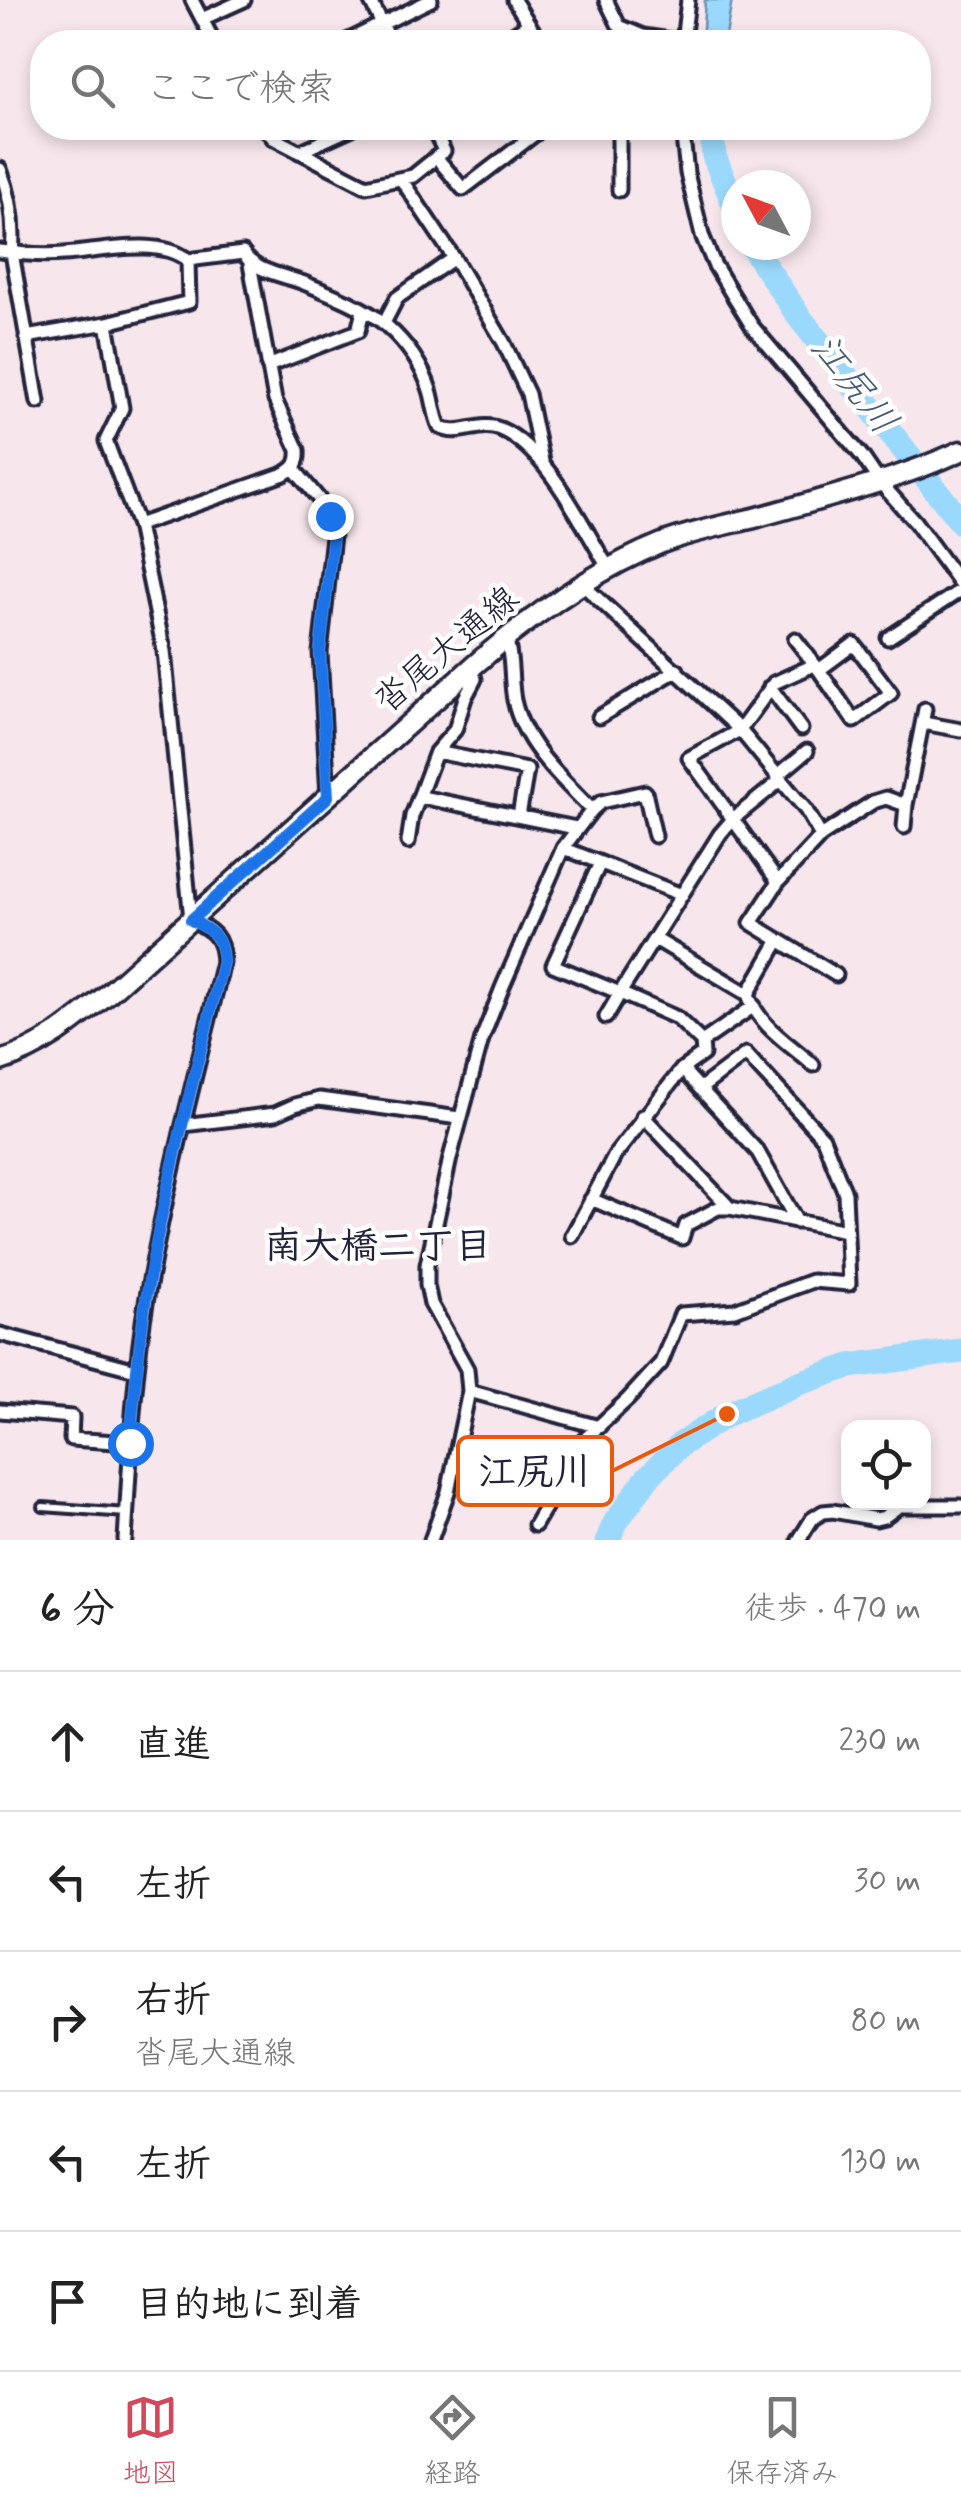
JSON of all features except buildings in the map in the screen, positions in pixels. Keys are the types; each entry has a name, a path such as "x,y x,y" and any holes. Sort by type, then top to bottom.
{"main road":[{"name":"沓尾大通線","path":"0,1061 36,1048 64,1029 506,637 583,585 660,544 691,533 960,456"}],"street":[{"path":"192,0 207,30"},
{"path":"202,20 244,0"},
{"path":"370,0 385,30"},
{"path":"371,30 431,0"},
{"path":"514,0 532,30"},
{"path":"606,0 624,30"},
{"path":"684,30 688,0"},
{"path":"519,30 528,24"},
{"path":"277,140 366,186 413,176 444,150 439,140"},
{"path":"299,152 326,140"},
{"path":"436,157 463,189 528,140"},
{"path":"619,140 620,190"},
{"path":"683,140 702,235 714,264 752,326 915,522 961,588 888,638"},
{"path":"0,170 14,229 6,252 38,402"},
{"path":"401,179 504,343 528,394 542,461"},
{"path":"6,252 64,254 133,247 180,254 188,260 242,253 250,264 275,400 299,458 294,468 284,474 138,525"},
{"path":"384,322 397,298 454,258"},
{"path":"26,336 107,323 189,302 188,260"},
{"path":"250,264 305,284 384,322 419,364 440,427 447,431 491,426 504,430 542,461 609,569"},
{"path":"268,366 358,332 364,311"},
{"path":"107,323 122,408 106,442 138,525 164,651 191,920 216,936 223,962 182,1125 147,1296 136,1370 125,1540"},
{"path":"294,468 330,516 333,536 320,652 328,797"},
{"path":"583,585 740,730 806,810 821,836"},
{"path":"506,637 514,703 526,730 533,744 592,810"},
{"path":"778,882 689,758 740,730 774,683 817,668 854,644 891,693 854,721 817,668 795,639"},
{"path":"408,842 412,816 436,752 455,730 474,680 471,668"},
{"path":"599,717 677,670"},
{"path":"770,687 801,729"},
{"path":"904,827 924,716 961,730"},
{"path":"606,1018 720,834 807,751"},
{"path":"436,752 527,770 519,816"},
{"path":"432,1540 455,1466 470,1391 467,1369 426,1285 459,1118 482,1039 562,848 576,828 601,802 645,792 655,836"},
{"path":"421,797 576,828"},
{"path":"836,976 751,923 778,882 821,836 872,802 886,798 906,805"},
{"path":"562,848 682,895"},
{"path":"572,1236 615,1155 643,1116 682,1068 703,1054 702,1042 677,1018 553,965 600,864"},
{"path":"655,938 751,1000 769,1028 813,1065"},
{"path":"702,1042 751,1000 779,940"},
{"path":"535,1526 548,1501 547,1490 587,1437 661,1363 681,1314 736,1310 812,1281 849,1284 845,1193 823,1138 746,1054 701,1088"},
{"path":"682,1068 758,1152 797,1222"},
{"path":"182,1125 275,1114 319,1099 459,1118"},
{"path":"643,1116 730,1208"},
{"path":"591,1199 682,1238 686,1225 718,1208 846,1231"},
{"path":"0,1334 136,1370"},
{"path":"470,1391 598,1427"},
{"path":"0,1411 72,1418 71,1439 130,1443"},
{"path":"455,1466 547,1490"},
{"path":"798,1540 812,1518 824,1512 876,1519 899,1506 961,1506"}],"lane":[{"path":"43,1507 127,1513"}],"water":[{"path":"705,0 732,0 727,30 703,30"}],"waterway":[{"name":"江尻川","path":"712,140 721,173"},
{"name":"江尻川","path":"761,260 800,318 961,522"},
{"name":"江尻川","path":"608,1540 615,1523 647,1478 680,1445 727,1414 850,1366 961,1351"}],"place":[{"name":"江尻川","path":"727,1414"}],"district":[{"name":"南大橋二丁目","path":"378,1247"}],"route":[{"path":"130,1443 147,1296 182,1125 223,962 216,936 191,920 328,797 320,652 333,536 330,516"}]}
